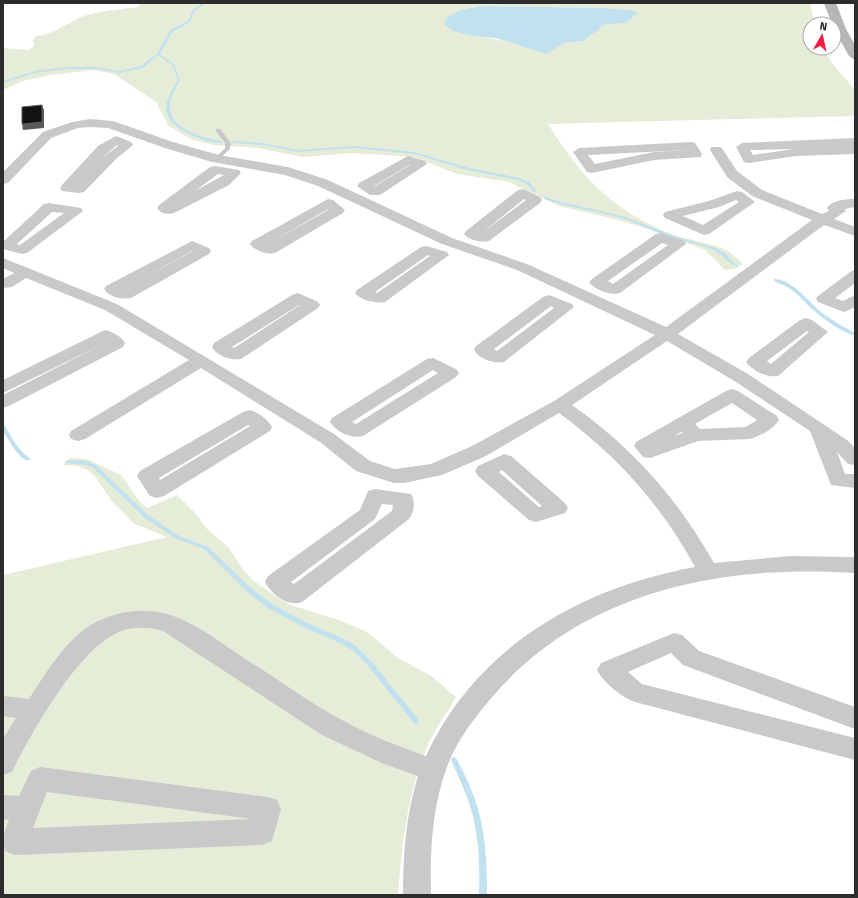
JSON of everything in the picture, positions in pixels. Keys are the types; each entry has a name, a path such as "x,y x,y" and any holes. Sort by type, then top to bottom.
{"main road":[{"path":"830,3 840,29 855,56"}],"street":[{"path":"3,180 47,135 63,129 90,123 108,124 136,132 217,159 230,167 288,171 323,183 386,214 447,240 522,267 667,334 742,378 818,428 840,444 855,459"},
{"path":"122,142 136,132"},
{"path":"744,149 742,147 855,142"},
{"path":"694,150 696,154 654,156 592,169 579,152 691,146 694,150 744,149"},
{"path":"744,149 749,159 796,152 855,150"},
{"path":"716,150 732,174 757,193 821,220 855,232"},
{"path":"333,206 369,189"},
{"path":"742,198 748,202 704,231 670,215 714,204 737,195 742,198 757,193"},
{"path":"328,203 333,206 338,210 270,250 257,244 328,203"},
{"path":"855,203 847,203 834,208 845,214 855,211"},
{"path":"3,263 98,303 111,307 140,323 327,438 363,466 394,476 435,470 479,451 517,428 560,405 667,334 821,220 839,210"},
{"path":"463,245 478,236"},
{"path":"661,237 679,244 614,290 606,286 597,282 661,237"},
{"path":"434,252 447,240"},
{"path":"192,245 204,251 124,295 118,291 112,289 192,245"},
{"path":"4,286 26,272"},
{"path":"855,275 824,299 844,307 855,300"},
{"path":"591,298 606,286"},
{"path":"98,303 118,291"},
{"path":"558,304 575,292"},
{"path":"298,298 312,305 234,355 227,351 220,347 298,298"},
{"path":"112,339 140,323"},
{"path":"3,388 105,335 118,343 3,402"},
{"path":"78,435 203,362 227,351"},
{"path":"433,363 450,373 356,432 347,427 339,422 433,363"},
{"path":"742,378 763,367"},
{"path":"732,395 750,407 770,420 750,433 690,429 732,395"},
{"path":"750,407 770,397"},
{"path":"560,405 605,438 645,477 680,522 708,571"},
{"path":"257,422 275,407"},
{"path":"249,416 257,422 264,427 157,491 147,476 249,416"},
{"path":"327,438 347,427"},
{"path":"818,428 838,480 855,481"},
{"path":"479,451 495,466"},
{"path":"388,498 394,476"},
{"path":"374,496 388,498 404,499 402,514 294,596 276,582 368,514 374,496"},
{"path":"417,895 419,848 424,808 433,770 456,726 484,688 504,666 550,629 580,611 625,592 708,571 776,565 855,565"},
{"path":"3,764 34,710 72,657 89,639 98,632 121,622 144,618 156,619 177,627 331,728 393,756 433,770"},
{"path":"855,718 691,658 674,642 609,670 635,692 855,749"},
{"path":"3,706 34,710"},
{"path":"40,778 268,809 262,832 15,842 15,808 40,778"}],"lane":[{"path":"217,159 228,148 228,143 218,130"}],"green space":[{"path":"140,3 810,3 813,16 802,16 802,56 828,56 855,90 855,116 548,124 560,143 586,176 615,203 650,225 671,234 724,249 743,264 735,269 725,270 705,250 651,230 618,220 559,206 509,182 457,174 414,157 353,153 302,157 258,148 213,145 190,139 168,125 156,102 114,74 93,70 50,75 23,81 3,90 3,48 29,50 34,46 33,40 35,36 48,34 81,17 102,12 139,7","holes":["500,6 632,10 638,13 626,23 602,25 584,41 564,43 542,53 507,42 453,31 456,13 472,7"]},
{"path":"70,458 87,459 121,475 140,502 147,508 177,495 194,512 208,530 229,548 243,570 254,581 291,605 339,620 367,632 398,658 430,675 456,697 431,739 415,782 410,800 401,857 398,895 3,895 3,575 167,537 133,523 111,500 95,476 88,470 78,466 63,465"}],"water":[{"path":"487,6 603,8 632,10 638,13 626,23 602,25 584,41 564,43 546,54 496,38 473,36 453,31 444,24 451,15 456,12 469,8"}],"building":[{"path":"42,105 42,122 22,124 22,107"}],"waterway":[{"path":"158,54 171,31 189,21 194,11 204,3"},
{"path":"3,82 35,72 65,68 97,68 119,72 142,67 158,54"},
{"path":"158,54 173,65 179,80 168,105 170,116 174,122 181,128 197,136 221,142"},
{"path":"234,142 263,144 298,151 354,147 415,153 468,169 519,179 528,183 535,191"},
{"path":"545,198 556,202 622,217 673,237 715,249 725,255 737,266"},
{"path":"775,280 789,286 820,313 855,335"},
{"path":"3,427 20,453 28,459"},
{"path":"68,462 85,463 94,466 147,517 177,537 206,548 249,590 270,606 303,624 342,641 354,648 370,664 416,721"},
{"path":"454,760 463,777 479,825 483,858 483,895"}]}
